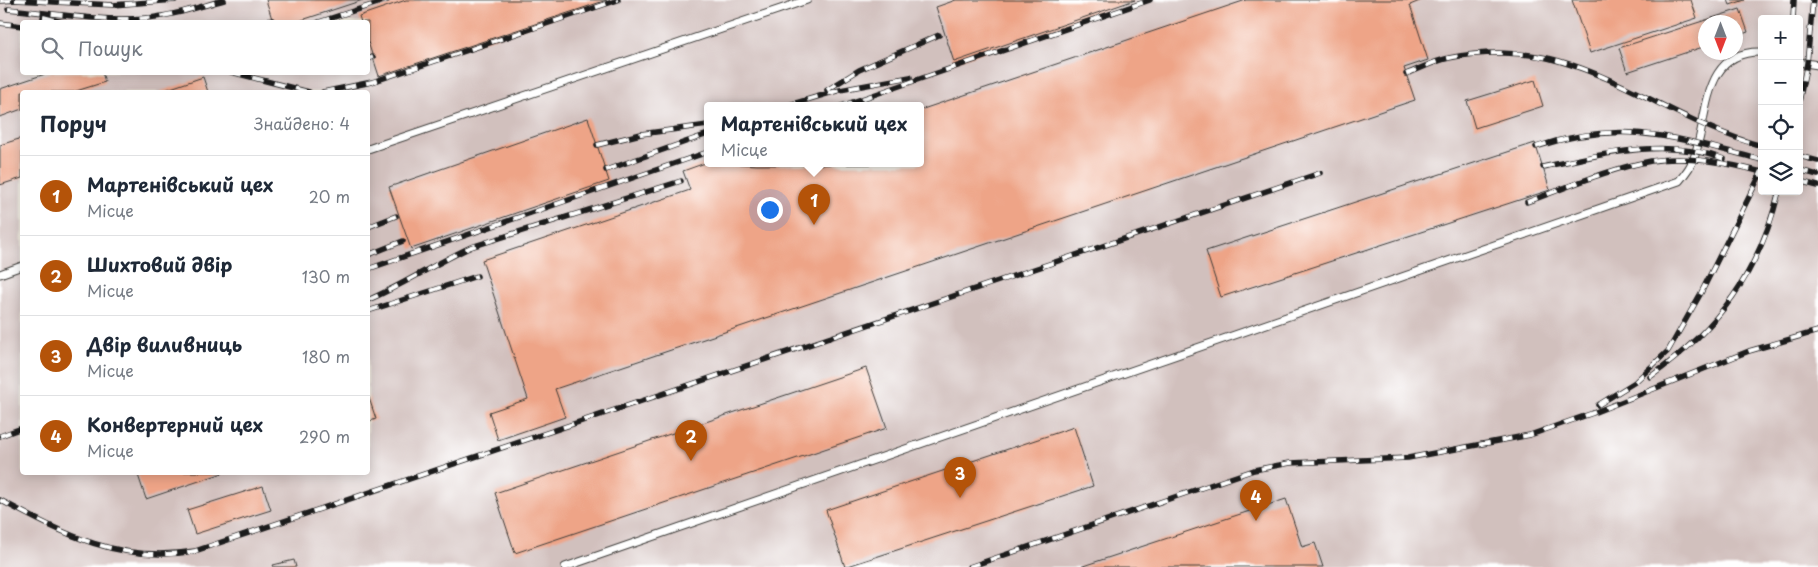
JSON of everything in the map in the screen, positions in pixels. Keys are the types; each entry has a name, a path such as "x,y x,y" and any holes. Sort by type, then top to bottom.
{"lane":[{"path":"370,148 806,0"},
{"path":"566,567 1679,181 1694,159 1714,78 1724,65 1735,56 1758,52"},
{"path":"1803,63 1818,66"},
{"path":"0,274 20,267"}],"shaded area":[{"path":"0,0 1818,0 1818,567 0,567"}],"building":[{"path":"266,0 363,0 302,20 272,20"},
{"path":"406,0 607,0 379,76 370,48 370,20 360,20 359,16"},
{"path":"956,0 1135,0 954,62 936,7"},
{"path":"1246,0 1422,0 1410,5 1428,60 1404,68 1415,100 555,389 565,417 498,440 489,412 528,399 482,260 690,190 683,171 704,163 704,167 924,167 924,109"},
{"path":"1572,0 1691,0 1697,18 1590,53"},
{"path":"1728,0 1745,0 1730,5"},
{"path":"1740,9 1742,15 1721,15"},
{"path":"1743,18 1748,32 1743,34"},
{"path":"1698,23 1698,49 1627,72 1619,48"},
{"path":"42,75 103,75 105,82 79,90 20,90 20,110 0,117 0,89"},
{"path":"203,77 207,90 165,90"},
{"path":"1535,80 1543,106 1475,128 1467,101"},
{"path":"588,118 609,181 411,249 389,187"},
{"path":"20,139 20,179 0,185 0,145"},
{"path":"1535,143 1550,190 1221,297 1206,251"},
{"path":"866,368 887,428 515,553 495,493"},
{"path":"370,401 376,419 370,421"},
{"path":"1074,427 1093,486 845,567 826,510"},
{"path":"138,475 217,475 146,499"},
{"path":"263,486 271,510 195,534 187,510"},
{"path":"1286,499 1302,547 1315,543 1323,567 1080,567"},
{"path":"294,560 296,567 274,567 273,565"}],"railway":[{"path":"15,0 113,5 175,0"},
{"path":"0,1 17,0"},
{"path":"8,9 94,18 129,19 166,15 224,0"},
{"path":"325,20 387,0"},
{"path":"333,90 372,82 618,0"},
{"path":"853,102 1150,0"},
{"path":"1793,15 1794,0"},
{"path":"1803,82 1807,63 1813,0"},
{"path":"43,17 54,20"},
{"path":"0,23 20,26"},
{"path":"827,90 859,70 939,35"},
{"path":"1406,74 1443,59 1462,56 1490,53 1532,55 1559,61 1585,70 1710,128 1758,145"},
{"path":"243,75 301,90"},
{"path":"800,102 840,90 910,77"},
{"path":"597,145 641,134 704,126"},
{"path":"1536,147 1567,138 1596,134 1650,134 1758,159"},
{"path":"606,170 704,135"},
{"path":"1543,167 1611,153 1656,148 1701,152 1724,159"},
{"path":"370,268 704,153"},
{"path":"1803,157 1818,161"},
{"path":"1527,202 1635,164 1665,159 1693,159 1758,171"},
{"path":"1803,171 1818,175"},
{"path":"0,500 70,535 117,550 168,554 195,551 1320,173"},
{"path":"1598,405 1635,382 1668,351 1701,293 1758,179"},
{"path":"370,299 471,247 681,181"},
{"path":"1803,182 1818,186"},
{"path":"1650,377 1696,339 1733,296 1748,273 1760,248 1771,221 1778,195"},
{"path":"370,226 396,216"},
{"path":"370,254 403,241"},
{"path":"370,310 477,276"},
{"path":"969,567 1254,470 1290,463 1408,458 1530,435 1593,413 1749,351 1818,331"},
{"path":"0,436 20,429"}],"place":[{"name":"Мартенівський цех","path":"814,225"},
{"name":"Шихтовий двір","path":"691,461"},
{"name":"Двір виливниць","path":"960,498"},
{"name":"Конвертерний цех","path":"1256,521"}]}
